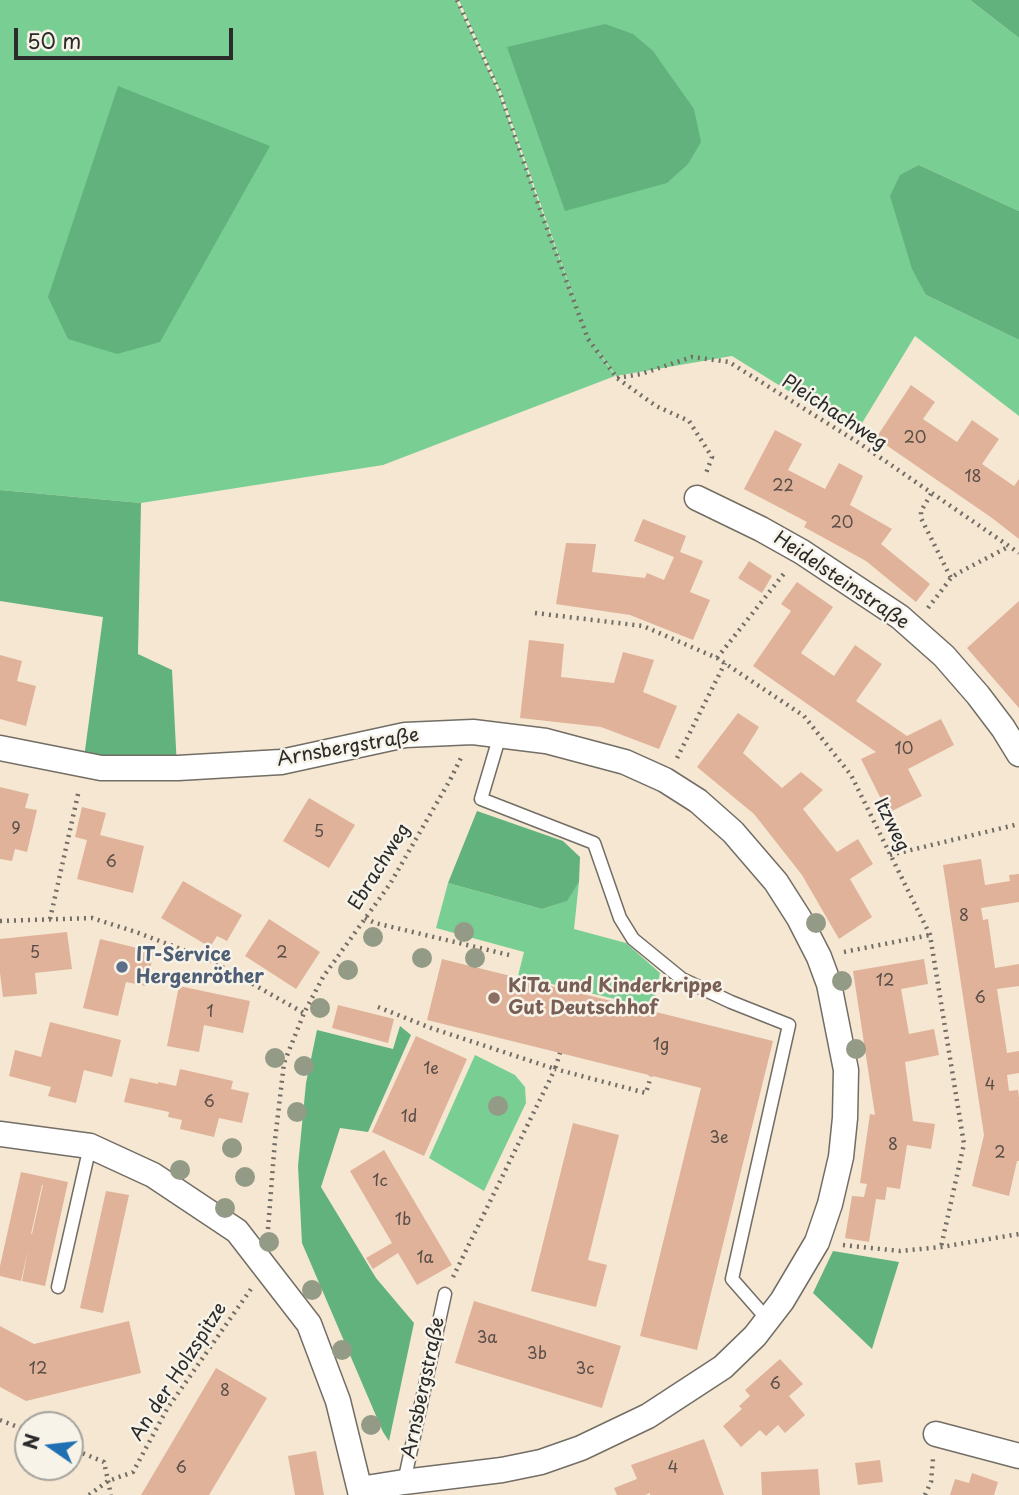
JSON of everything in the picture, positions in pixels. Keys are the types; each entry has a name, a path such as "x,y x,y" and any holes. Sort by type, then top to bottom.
{"street":[{"name":"Heidelsteinstraße","path":"697,498 802,552 900,617 944,656 995,717 1019,754"},
{"name":"Arnsbergstraße","path":"0,748 101,768 178,768 281,762 405,735 473,732 546,741 625,762 665,780 698,801 733,832 776,882 819,957 829,984 846,1070 841,1157 830,1204 817,1242 782,1301 755,1336 723,1367 648,1416 581,1448 541,1462 502,1470 404,1482 360,1492"},
{"path":"1,1136 90,1146 153,1175 237,1231 309,1324 338,1401 360,1492"},
{"path":"936,1434 1019,1456"}],"lane":[{"path":"500,735 481,799 594,843 620,918 634,939 682,979 789,1025 732,1279 768,1320"},
{"path":"58,1287 90,1146"},
{"name":"Arnsbergstraße","path":"404,1482 444,1294"}],"path":[{"path":"457,0 500,93 588,339 617,378 656,407 689,421 712,457 697,498"},
{"name":"Pleichachweg","path":"617,378 641,374 692,356 729,362 859,443 1019,553"},
{"path":"931,494 921,511 921,518 951,578"},
{"path":"928,608 951,578 1008,547"},
{"path":"717,658 802,552"},
{"name":"Itzweg","path":"535,613 643,626 717,658 804,716 851,775 930,935 964,1144 941,1247"},
{"path":"680,752 725,663"},
{"name":"Ebrachweg","path":"265,1268 284,1063 304,1013 323,977 390,884 450,780 473,732"},
{"path":"50,919 84,765"},
{"path":"890,855 1019,824"},
{"path":"0,921 92,918 210,960 304,1013"},
{"path":"365,918 376,923 509,955"},
{"path":"846,951 930,935"},
{"path":"378,1007 431,1028 555,1069 646,1093 651,1076"},
{"path":"444,1294 555,1069 560,1053"},
{"path":"835,1244 900,1251 1019,1234"},
{"name":"An der Holzspitze","path":"89,1495 108,1481 133,1472 167,1409 265,1268"},
{"path":"84,1454 104,1462 111,1495"},
{"path":"925,1495 930,1482"}],"green space":[{"path":"0,0 456,0 498,91 582,321 501,92 459,0 970,0 1019,38 1019,211 919,165 926,295 1019,340 1019,416 915,336 856,433 732,356 616,376 589,339 615,376 383,465 141,503 0,490"},
{"path":"970,0 1019,0 1019,38"},
{"path":"605,24 633,34 653,51 694,109 701,142 688,164 667,183 565,211 507,47"},
{"path":"118,86 270,146 160,342 117,354 68,339 48,297"},
{"path":"919,165 1019,211 1019,340 926,295 912,269 890,196 900,175"},
{"path":"0,490 141,503 138,654 172,670 177,768 83,765 103,617 0,601"},
{"path":"477,811 563,841 580,857 579,882 567,901 542,909 448,883"},
{"path":"579,882 574,929 626,943 660,973 653,1008 518,976 524,952 436,928 448,883 542,909 566,901"},
{"path":"400,1026 411,1035 368,1132 340,1128 321,1187 376,1278 414,1323 389,1441 302,1243 298,1166 306,1083 317,1030 393,1049"},
{"path":"475,1055 515,1075 525,1087 526,1103 484,1191 429,1158"},
{"path":"833,1251 899,1262 872,1349 813,1293"}],"building":[{"path":"911,385 935,402 923,419 957,442 972,420 999,439 982,464 1014,486 1019,479 1019,539 876,438"},
{"path":"775,430 802,444 788,470 825,489 839,463 863,476 850,505 892,529 881,544 930,584 916,602 866,561 804,527 807,522 744,489"},
{"path":"643,519 686,536 680,552 703,561 690,592 710,600 693,640 630,615 556,604 566,543 596,544 592,572 645,578 647,573 664,580 674,557 634,541"},
{"path":"749,561 772,576 762,593 738,578"},
{"path":"797,582 833,607 801,653 834,676 855,645 882,664 856,701 907,736 941,719 954,745 908,769 922,796 888,813 861,759 876,752 753,666 791,611 781,604"},
{"path":"1019,601 1019,708 967,648"},
{"path":"529,640 564,644 561,677 614,683 623,652 654,660 643,692 677,706 659,749 601,727 520,718"},
{"path":"0,655 22,661 17,681 36,686 26,726 0,719"},
{"path":"738,713 759,727 743,753 782,788 801,772 823,790 803,809 837,852 858,839 873,864 850,879 872,917 839,939 802,875 754,814 697,767"},
{"path":"0,787 29,794 25,808 37,810 27,852 15,849 12,861 0,859"},
{"path":"309,798 355,825 329,868 283,841"},
{"path":"82,807 106,813 100,835 144,846 133,893 77,879 87,840 75,837"},
{"path":"981,859 985,885 1010,881 1009,875 1019,874 1019,902 981,908 983,920 988,919 995,968 1019,964 1019,986 997,989 1007,1053 1019,1051 1019,1073 1007,1075 1009,1091 1018,1090 1019,1098 1019,1161 1009,1196 972,1186 984,1135 943,865"},
{"path":"183,881 242,915 227,941 217,936 210,947 161,918"},
{"path":"269,919 320,952 296,989 245,956"},
{"path":"67,932 72,969 35,973 37,994 3,997 0,939"},
{"name":"IT-Service Hergenröther","path":"100,939 154,952 146,986 126,982 118,1016 83,1008"},
{"path":"442,959 773,1041 697,1350 640,1336 701,1088 427,1020"},
{"path":"924,959 928,984 901,989 909,1034 934,1029 939,1055 905,1062 913,1121 935,1124 931,1149 907,1145 900,1189 887,1187 885,1200 876,1199 869,1242 845,1238 852,1196 864,1197 867,1184 860,1183 870,1114 875,1115 853,971"},
{"path":"179,986 250,1001 243,1033 204,1025 199,1052 167,1046"},
{"path":"338,1005 394,1019 388,1043 332,1028"},
{"path":"50,1022 121,1040 112,1077 84,1070 76,1103 48,1096 51,1087 9,1076 15,1050 41,1057"},
{"path":"416,1036 467,1059 424,1156 372,1132"},
{"path":"180,1069 233,1081 231,1089 249,1093 242,1123 219,1118 214,1137 180,1129 182,1120 168,1117 169,1112 124,1102 130,1078 176,1086"},
{"path":"573,1123 619,1135 588,1260 607,1265 596,1307 531,1291"},
{"path":"384,1150 452,1265 417,1285 398,1253 373,1269 366,1258 392,1243 350,1171"},
{"path":"21,1172 68,1182 45,1286 22,1281 28,1250 21,1281 0,1276","holes":["42,1185 32,1234 31,1234"]},
{"path":"106,1191 129,1195 103,1313 80,1308"},
{"path":"474,1301 621,1346 602,1408 455,1363"},
{"path":"129,1321 141,1373 26,1401 0,1387 0,1326 34,1344"},
{"path":"780,1359 803,1384 789,1396 805,1415 785,1433 778,1425 766,1436 760,1430 741,1447 723,1426 742,1409 739,1406 750,1396 745,1390"},
{"path":"216,1368 267,1398 209,1495 141,1495"},
{"path":"704,1439 724,1495 617,1495 614,1488 637,1479 631,1465"},
{"path":"316,1451 324,1495 295,1495 288,1456"},
{"path":"880,1460 883,1482 858,1485 855,1463"},
{"path":"818,1469 820,1495 762,1495 761,1472"},
{"path":"972,1473 998,1482 994,1495 950,1495 955,1479 969,1483"}],"place":[{"name":"IT-Service Hergenröther","path":"122,967"},
{"name":"KiTa und Kinderkrippe Gut Deutschhof","path":"494,998"}]}
